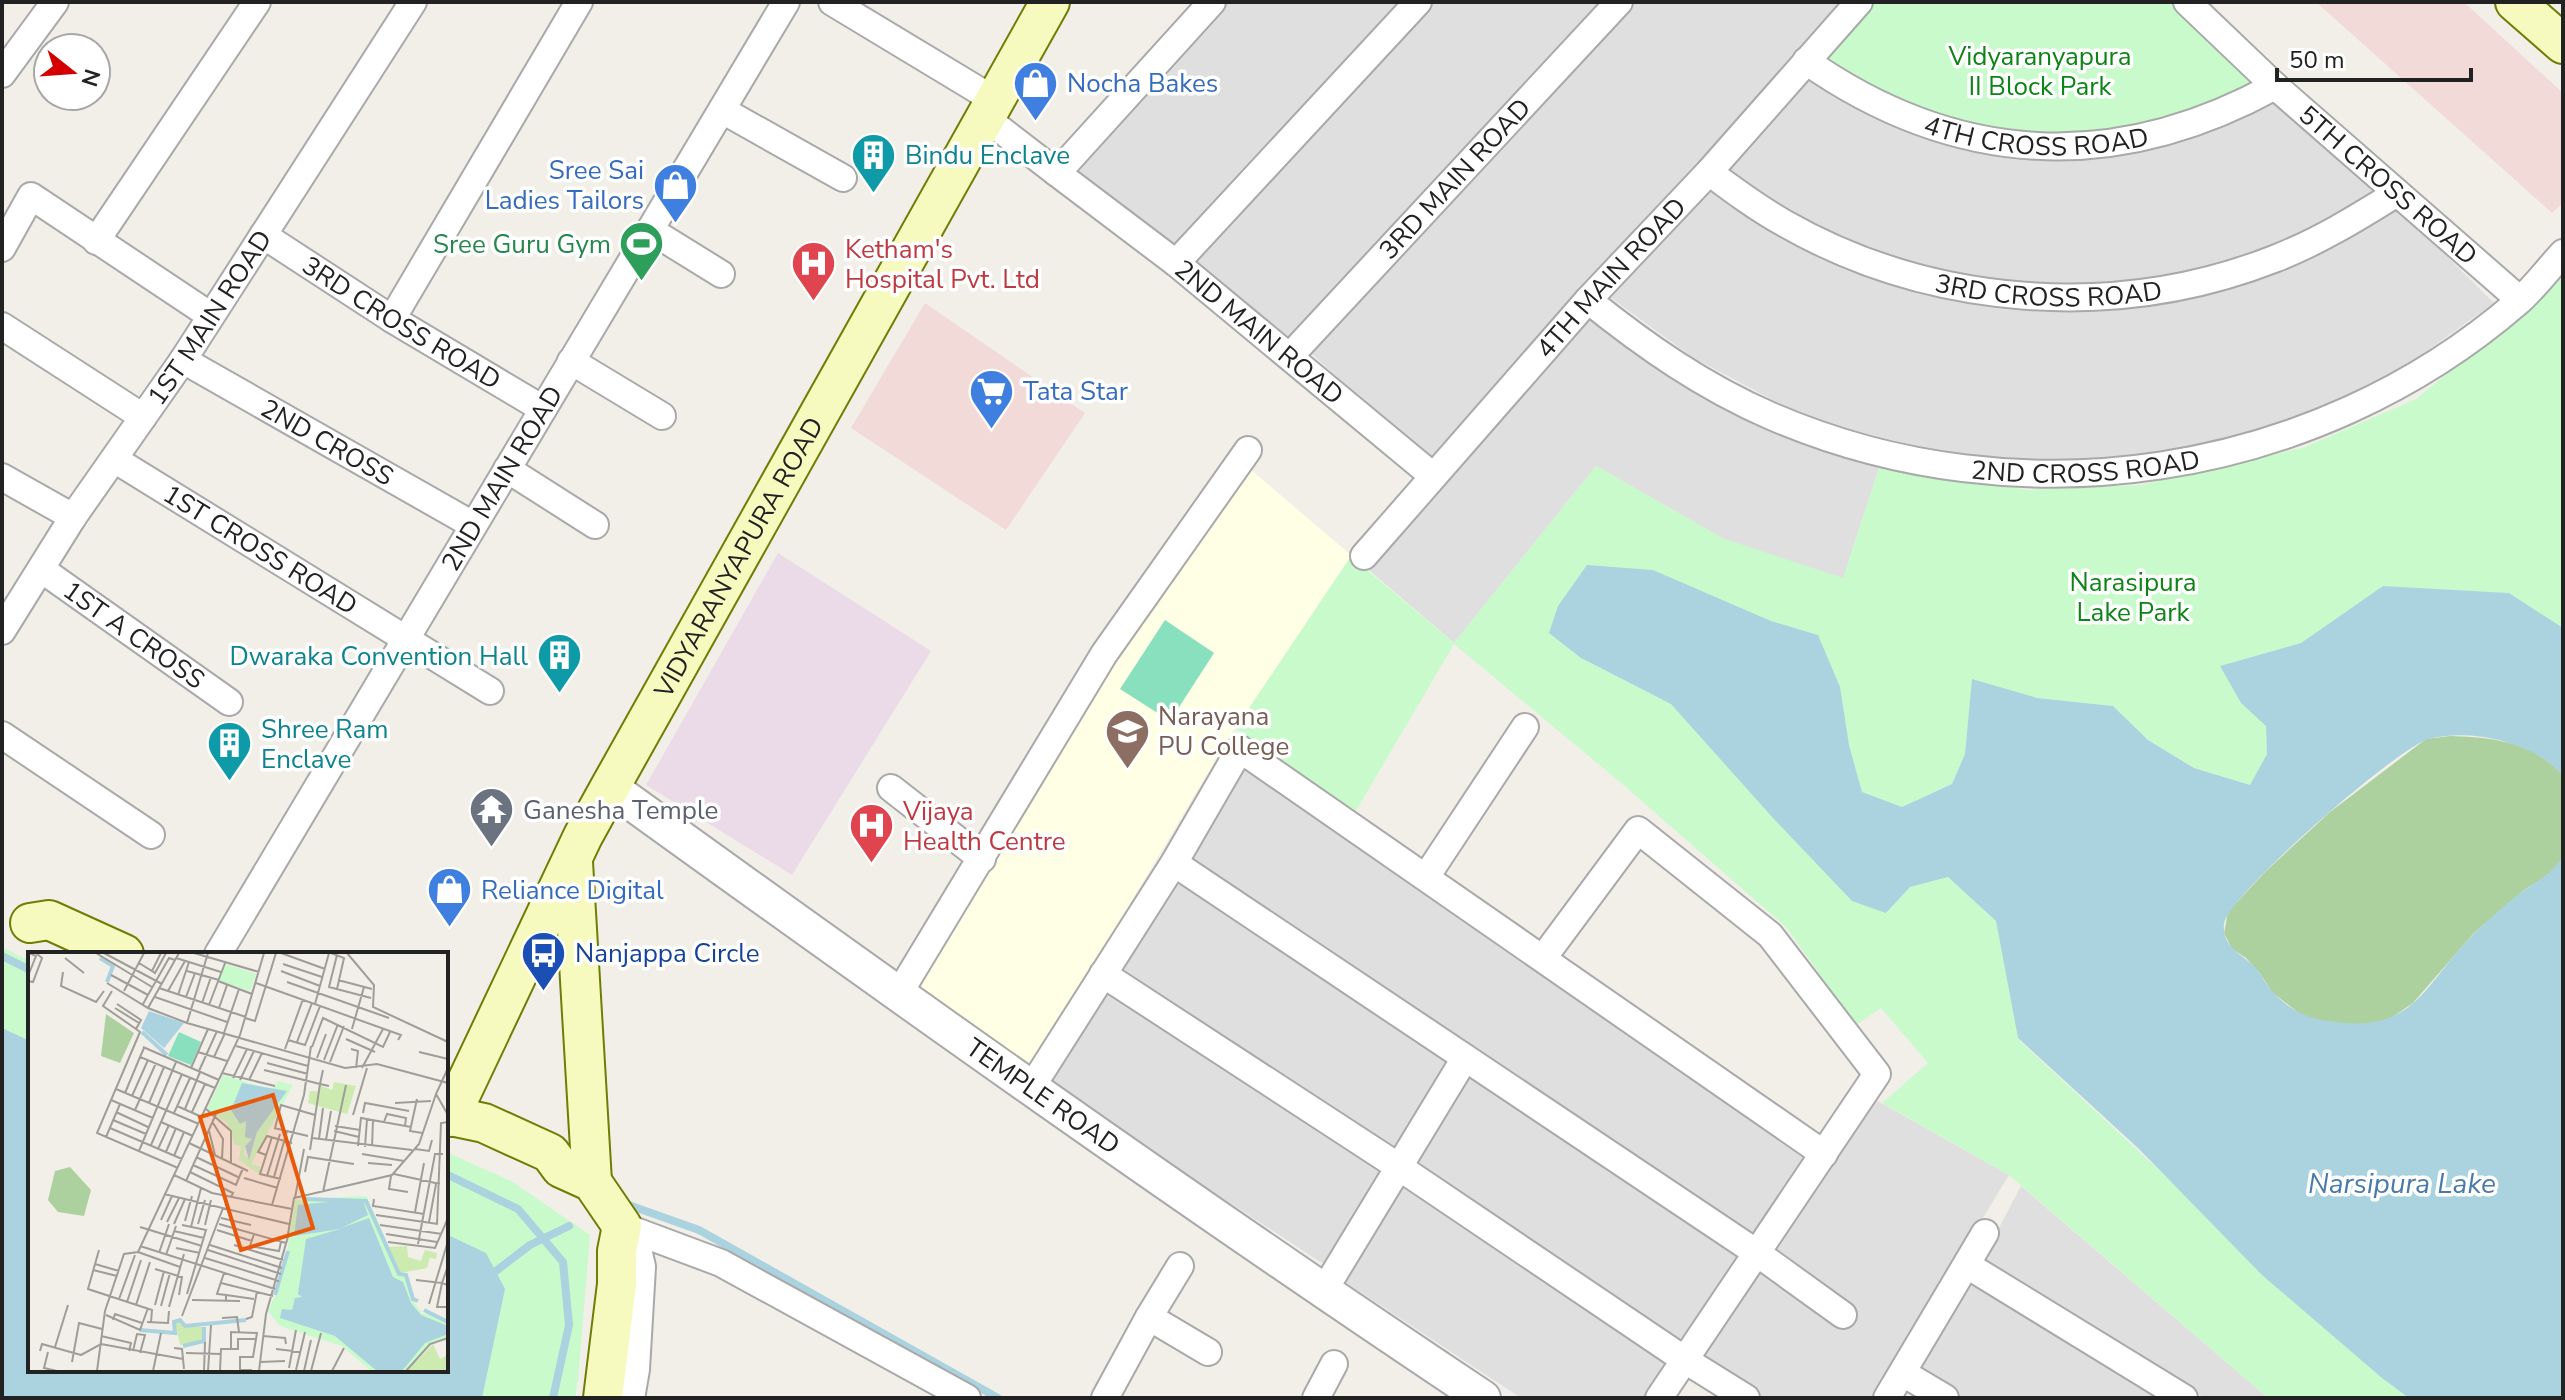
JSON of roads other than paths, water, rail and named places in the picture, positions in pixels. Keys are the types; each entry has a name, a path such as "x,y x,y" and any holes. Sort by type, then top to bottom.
{"main road":[{"name":"VIDYARANYAPURA ROAD","path":"460,1118 573,859 610,787 1050,2"},
{"path":"2515,2 2562,40"},
{"path":"573,859 576,1175"},
{"path":"16,916 40,935 78,952"},
{"path":"16,916 49,920 120,952"},
{"path":"460,1118 473,1133 546,1170 576,1175 622,1226 603,1398"}],"street":[{"path":"2,74 55,2"},
{"name":"1ST MAIN ROAD","path":"2,631 73,517 183,360 413,2"},
{"path":"392,319 579,2"},
{"name":"2ND MAIN ROAD","path":"219,952 786,2"},
{"path":"832,2 992,110 1057,173 1176,263"},
{"path":"1057,173 1212,2"},
{"name":"2ND MAIN ROAD","path":"1418,2 1176,263 1433,476"},
{"name":"3RD MAIN ROAD","path":"1290,356 1619,2"},
{"name":"4TH MAIN ROAD","path":"1364,556 1588,300 1709,172 1859,2"},
{"name":"5TH CROSS ROAD","path":"2187,2 2275,86 2520,300"},
{"path":"96,241 254,3"},
{"name":"4TH CROSS ROAD","path":"1806,61 1838,84 1909,119 1985,140 2025,145 2099,145 2148,137 2208,119 2275,86"},
{"path":"722,110 843,178"},
{"name":"3RD CROSS ROAD","path":"1709,172 1784,223 1867,262 1955,286 2000,294 2046,297 2138,293 2230,274 2316,241 2397,193"},
{"path":"2,248 31,196 211,316"},
{"path":"650,230 721,274"},
{"name":"3RD CROSS ROAD","path":"263,235 392,319 543,409"},
{"name":"2ND CROSS ROAD","path":"1588,300 1675,365 1722,393 1796,426 1873,452 1926,463 2034,475 2142,469 2245,449 2295,432 2391,390 2480,333 2520,300 2563,253"},
{"path":"2,326 143,417"},
{"name":"2ND CROSS","path":"183,360 473,525"},
{"path":"571,361 662,416"},
{"path":"898,995 1104,654 1248,450"},
{"name":"1ST CROSS ROAD","path":"114,459 406,639"},
{"path":"507,469 595,525"},
{"path":"2,477 73,517"},
{"name":"1ST A CROSS","path":"41,569 229,702"},
{"path":"406,639 490,691"},
{"path":"1426,877 1525,727"},
{"path":"2,735 151,835"},
{"path":"1031,1088 1174,863 1240,749 1824,1154"},
{"name":"TEMPLE ROAD","path":"610,787 898,995 1323,1292 1483,1398"},
{"path":"891,788 982,859"},
{"path":"1543,958 1638,830 1770,935 1877,1074 1659,1398"},
{"path":"1174,863 1757,1253 1843,1315"},
{"path":"1103,974 1746,1398"},
{"path":"1323,1292 1465,1058"},
{"path":"622,1226 633,1245 638,1267 632,1369 627,1398"},
{"path":"622,1226 721,1263 967,1398"},
{"path":"1887,1398 1985,1233"},
{"path":"1967,1265 2184,1398"},
{"path":"1105,1398 1180,1266"},
{"path":"1149,1317 1208,1352"},
{"path":"1316,1398 1334,1364"},
{"path":"1903,1373 1945,1398"}],"water":[{"name":"Narsipura Lake","path":"1587,565 1653,570 1771,621 1818,635 1840,687 1849,745 1862,792 1902,807 1952,784 1965,754 1972,679 2037,698 2113,706 2148,740 2194,768 2250,785 2267,754 2266,726 2241,703 2220,666 2301,643 2383,586 2509,593 2563,628 2563,776 2536,754 2501,741 2464,735 2429,739 2384,767 2282,855 2233,908 2224,924 2224,933 2231,947 2256,968 2281,1000 2298,1012 2328,1021 2359,1023 2383,1020 2402,1012 2418,999 2481,927 2512,899 2550,872 2563,856 2563,1398 2409,1398 2382,1378 2262,1275 2139,1149 2018,1038 1996,921 1948,877 1910,887 1886,913 1852,901 1671,704 1581,658 1549,633 1558,606"},
{"path":"2,1028 28,1040 28,1372 448,1372 448,1235 486,1253 505,1289 482,1398 2,1398"}],"waterway":[{"path":"2,956 28,969"},
{"path":"448,1175 518,1209 563,1262 569,1325 553,1398"},
{"path":"623,1203 699,1230 998,1398"},
{"path":"496,1271 530,1245 569,1226"}],"place":[{"name":"Nocha Bakes","path":"1036,122"},
{"name":"Bindu Enclave","path":"874,194"},
{"name":"Sree Sai Ladies Tailors","path":"675,224"},
{"name":"Sree Guru Gym","path":"642,283"},
{"name":"Ketham's Hospital Pvt. Ltd","path":"814,303"},
{"name":"Tata Star","path":"992,430"},
{"name":"Dwaraka Convention Hall","path":"559,695"},
{"name":"Narayana PU College","path":"1127,770"},
{"name":"Shree Ram Enclave","path":"230,783"},
{"name":"Ganesha Temple","path":"492,849"},
{"name":"Vijaya Health Centre","path":"872,865"},
{"name":"Reliance Digital","path":"450,929"},
{"name":"Nanjappa Circle","path":"544,992"}],"park label":[{"name":"Vidyaranyapura II Block Park","path":"2040,71"},
{"name":"Narasipura Lake Park","path":"2133,597"}]}
